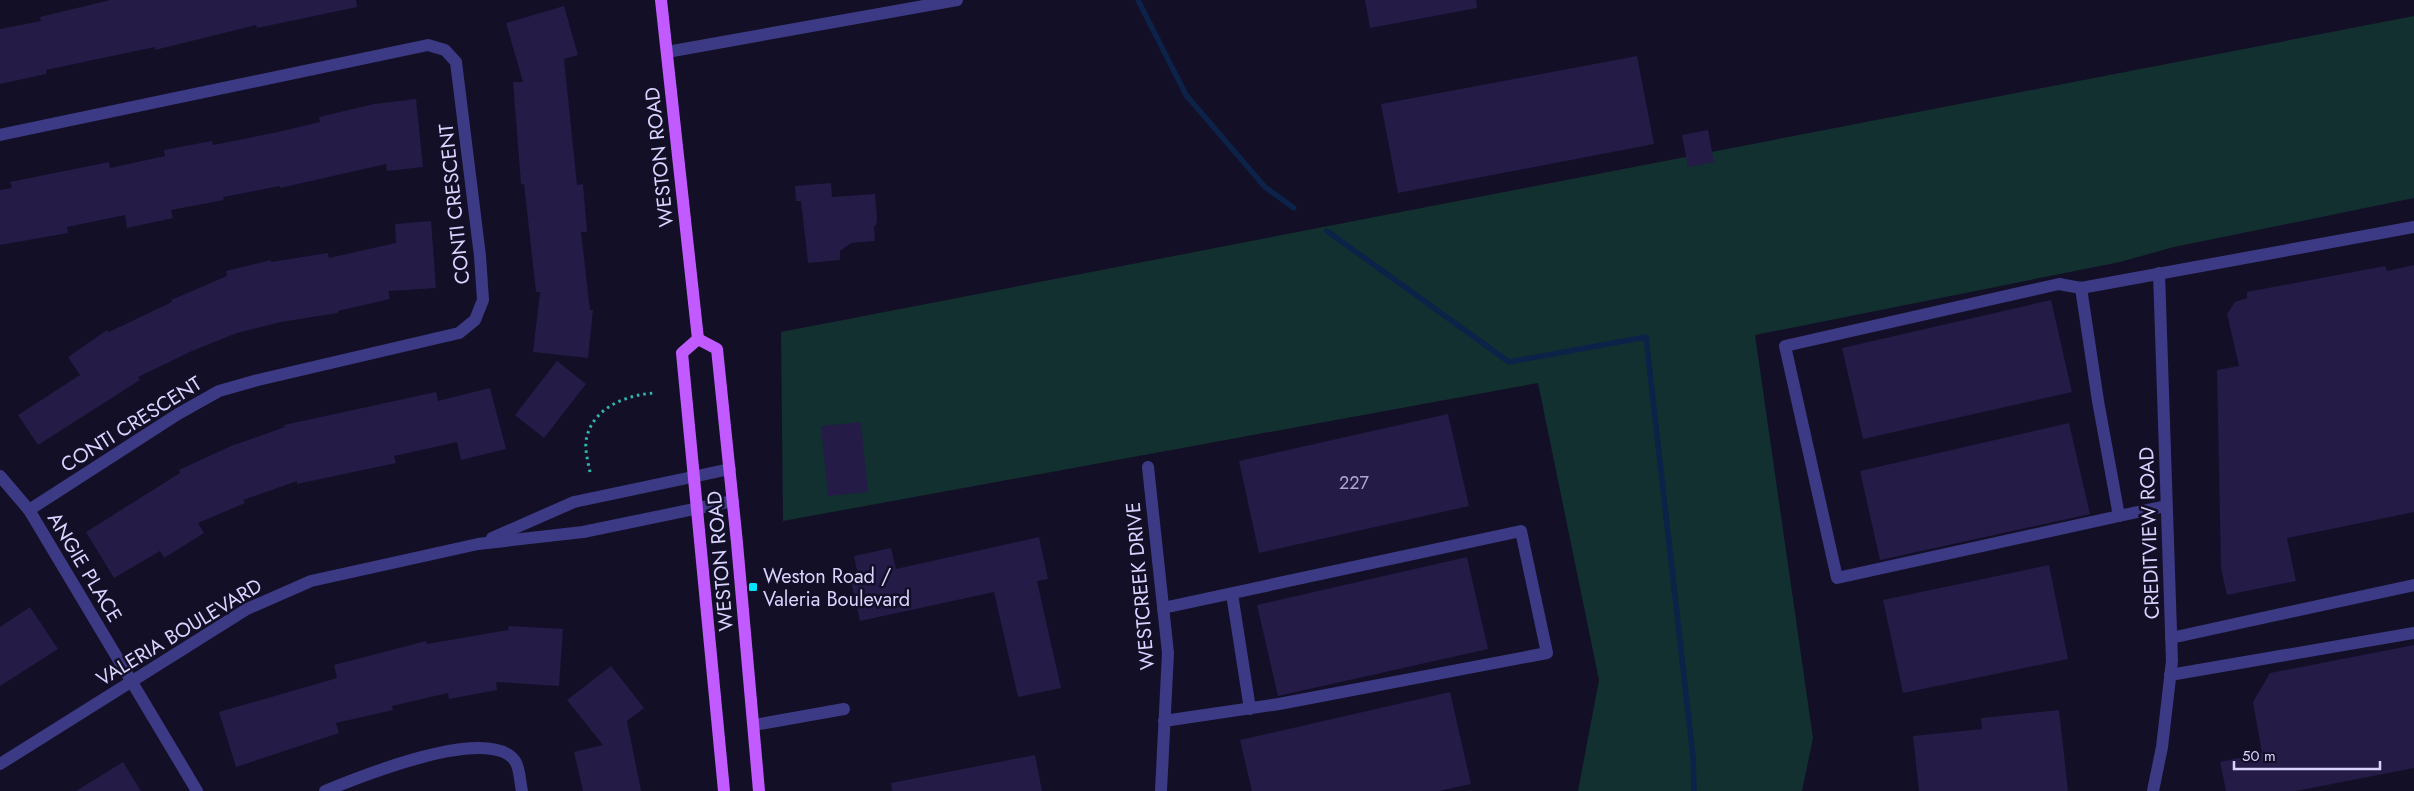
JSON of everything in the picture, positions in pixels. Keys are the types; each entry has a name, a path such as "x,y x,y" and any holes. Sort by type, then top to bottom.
{"main road":[{"name":"WESTON ROAD","path":"661,0 698,339"},
{"name":"WESTON ROAD","path":"698,339 717,349 730,469 759,791"},
{"name":"WESTON ROAD","path":"698,339 682,353 724,791"}],"street":[{"path":"667,52 957,0"},
{"name":"CONTI CRESCENT","path":"0,135 428,45 446,50 456,62 480,256 482,300 475,320 459,333 219,391 178,414 29,510"},
{"path":"2166,506 1837,578 1785,346 2059,284 2081,288 2414,227"},
{"name":"CREDITVIEW ROAD","path":"2153,791 2162,747 2170,675 2171,638 2159,273"},
{"path":"2081,288 2098,401 2119,516"},
{"name":"WESTCREEK DRIVE","path":"1148,467 1168,653 1161,791"},
{"name":"VALERIA BOULEVARD","path":"478,544 574,502 730,469"},
{"name":"ANGIE PLACE","path":"0,476 29,510 198,791"},
{"name":"VALERIA BOULEVARD","path":"0,764 247,609 289,590 331,576 478,544 583,532 733,501"},
{"path":"1164,608 1521,531 1547,652 1250,709 1164,721"},
{"path":"2171,638 2414,586"},
{"path":"1232,594 1250,709"},
{"path":"2170,675 2414,633"},
{"path":"754,725 844,709"},
{"path":"324,791 383,768 464,748 485,747 505,752 516,762 522,791"}],"path":[{"path":"590,472 586,440 601,413 624,398 654,393"}],"green space":[{"path":"2414,16 2414,198 2174,247 2120,262 1755,335 1813,738 1802,791 1578,791 1599,680 1538,383 783,521 781,332"}],"building":[{"path":"110,0 356,0 357,7 257,28 256,25 155,50 155,47 46,70 46,74 0,84 0,29 41,21 40,17"},
{"path":"1365,0 1476,0 1477,8 1370,28"},
{"path":"564,6 578,55 564,59 577,185 583,184 587,232 581,232 590,310 593,310 588,358 533,352 540,292 536,292 524,184 521,184 513,82 523,82 506,23"},
{"path":"1637,56 1654,144 1398,193 1381,104"},
{"path":"416,99 423,167 387,171 386,164 280,188 280,186 223,197 224,200 171,210 173,218 127,228 125,215 67,227 68,233 0,245 0,190 12,188 10,182 109,162 110,168 165,156 164,150 212,141 213,145 278,132 320,122 319,117 374,104"},
{"path":"1708,130 1714,162 1688,167 1682,135"},
{"path":"831,183 832,197 875,194 877,219 876,226 874,226 875,241 851,243 840,251 840,260 808,263 801,201 796,201 795,186"},
{"path":"431,221 436,288 388,291 390,299 338,311 338,313 281,322 237,333 192,351 138,377 140,380 38,445 18,415 80,375 68,357 107,330 109,332 172,302 171,300 227,276 226,271 271,260 271,262 328,253 329,258 396,243 395,224"},
{"path":"2414,265 2414,512 2287,538 2296,581 2227,595 2221,568 2217,370 2239,366 2227,314 2235,302 2247,298 2247,292 2385,266 2387,271"},
{"path":"2051,300 2072,392 1863,439 1842,348"},
{"path":"557,361 586,384 544,438 515,415"},
{"path":"490,388 506,449 461,460 457,442 394,456 396,463 297,484 297,481 243,500 245,503 198,523 204,533 164,558 160,551 114,578 86,532 180,473 179,470 231,446 285,427 284,425 436,392 438,401"},
{"path":"1448,414 1469,506 1259,553 1239,461"},
{"path":"861,422 868,492 828,496 821,426"},
{"path":"2069,423 2090,514 1880,560 1860,471"},
{"path":"1039,537 1048,579 1037,581 1061,688 1018,697 994,592 860,621 850,577 858,575 854,556 891,548 896,569"},
{"path":"1467,557 1488,649 1278,696 1257,605"},
{"path":"2049,565 2068,659 1903,693 1883,600"},
{"path":"30,607 58,649 0,686 0,627"},
{"path":"509,626 563,629 559,686 496,682 497,690 449,699 448,693 392,706 393,710 336,723 339,733 236,767 219,712 337,678 334,665 426,641 427,644 508,630"},
{"path":"2414,645 2414,768 2296,791 2226,791 2220,762 2262,753 2253,702 2270,673"},
{"path":"611,666 644,708 627,721 641,791 583,791 574,752 603,745 567,700"},
{"path":"1450,692 1471,784 1439,791 1252,791 1240,740"},
{"path":"2059,710 2068,791 1919,791 1913,736 1982,729 1981,718"},
{"path":"1035,755 1042,791 892,791 891,783"},
{"path":"123,762 141,791 76,791"}],"waterway":[{"path":"1138,0 1186,95 1265,187 1294,208"},
{"path":"1327,231 1509,362 1646,337 1693,757 1694,791"}],"place":[{"name":"Weston Road / Valeria Boulevard","path":"753,587"}]}
